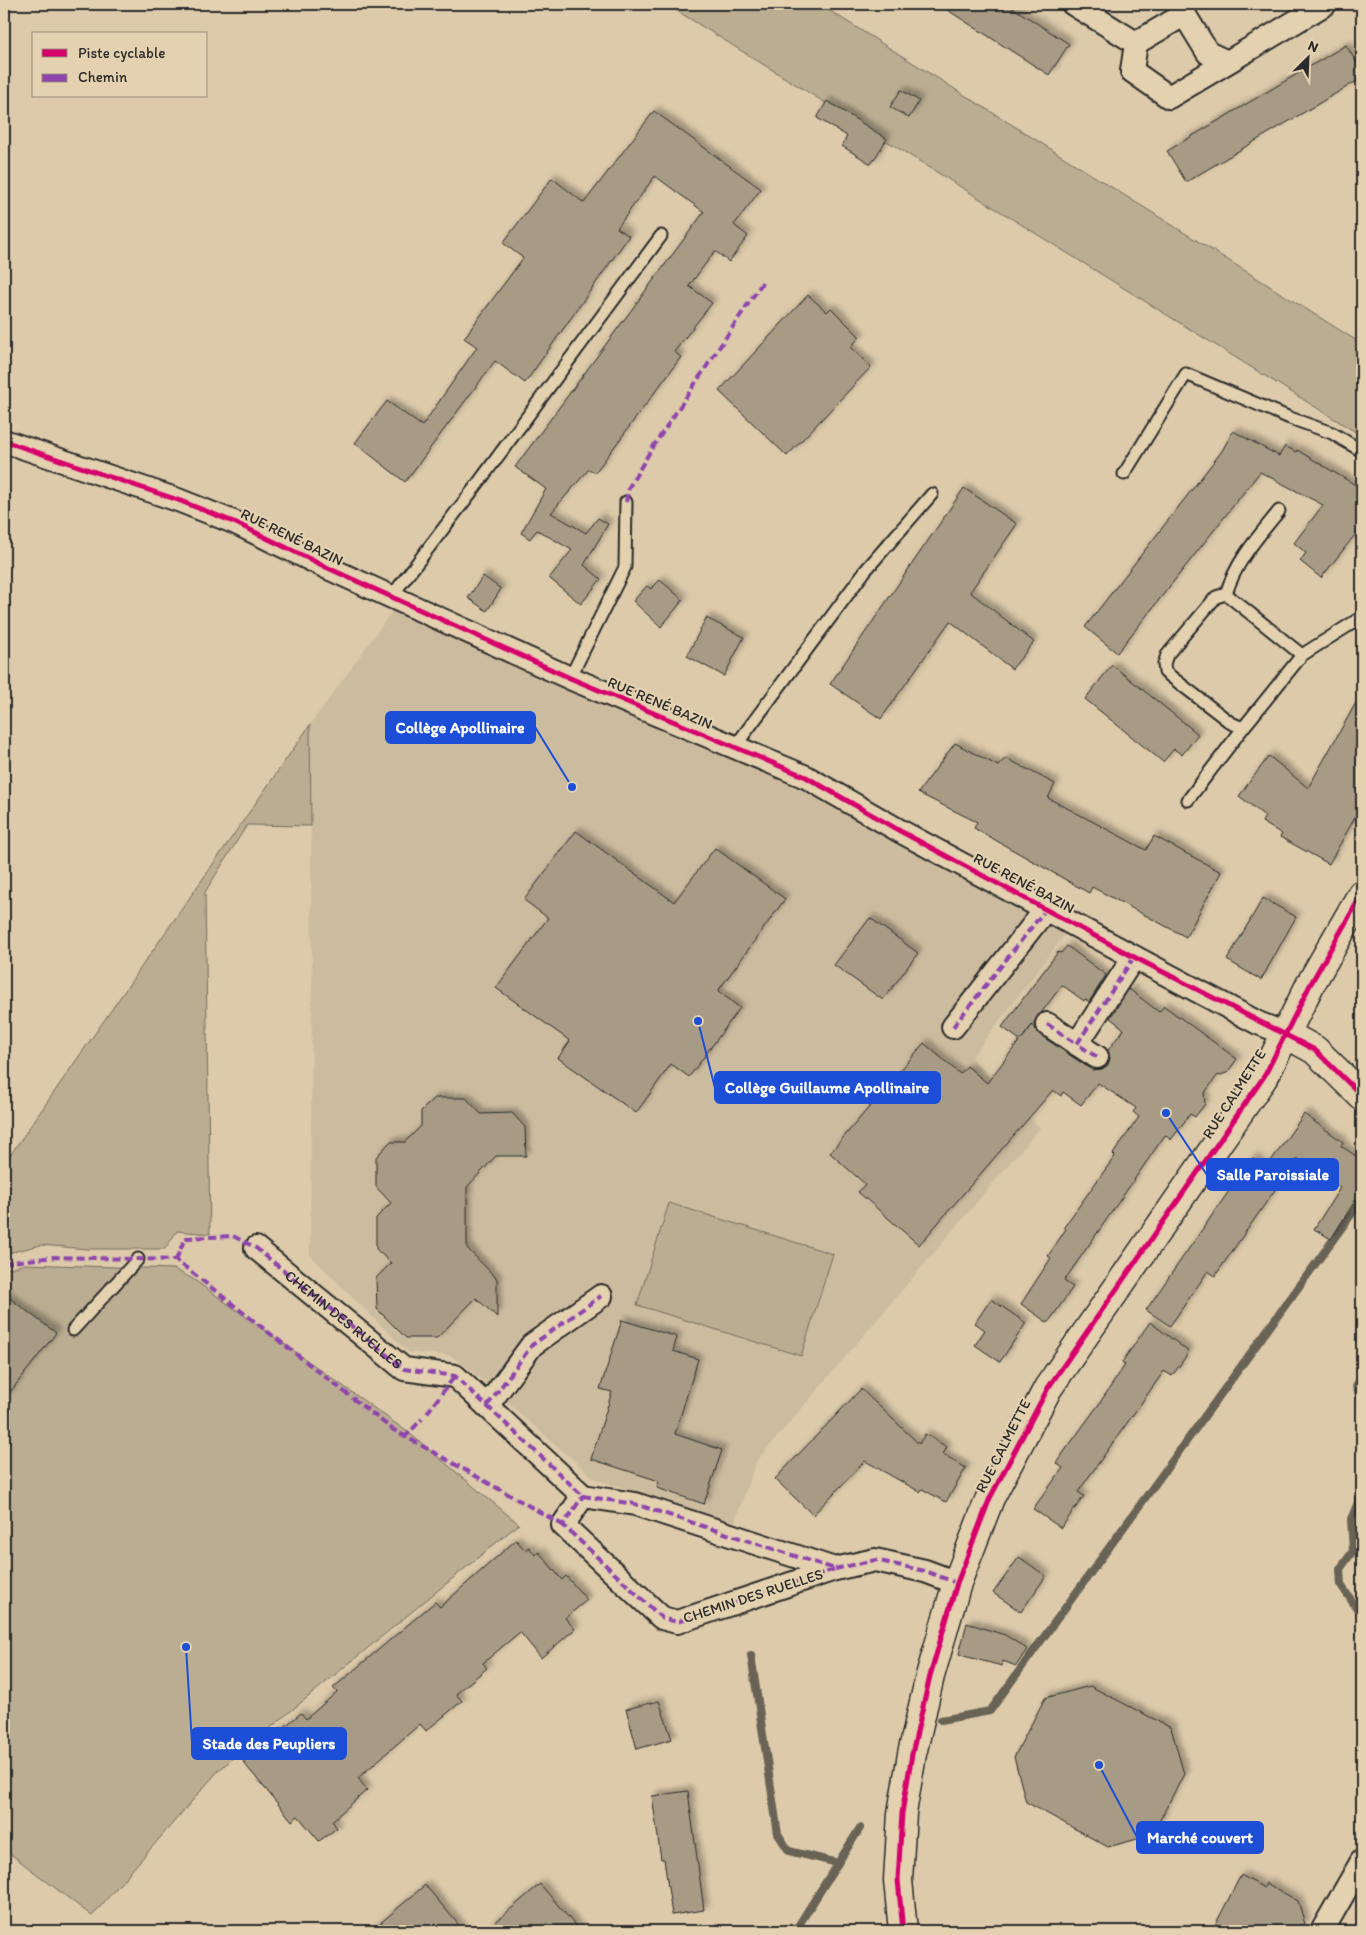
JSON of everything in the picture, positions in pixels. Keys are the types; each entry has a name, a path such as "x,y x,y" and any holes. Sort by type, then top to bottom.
{"street":[{"path":"1073,4 1136,43"},
{"path":"1227,62 1208,53 1181,9 1136,43 1132,71 1169,97 1325,4"},
{"name":"RUE RENÉ BAZIN","path":"4,441 178,500 236,523 391,597 570,678 806,777 900,831 1134,957 1258,1023 1286,1034"},
{"name":"RUE CALMETTE","path":"904,1931 898,1880 902,1813 912,1754 930,1676 957,1583 990,1498 1048,1388 1266,1075 1310,985 1362,894"},
{"path":"953,1027 1046,909"},
{"path":"1077,1044 1134,957"},
{"path":"1046,1024 1097,1057"},
{"path":"1286,1034 1315,1050 1362,1096"},
{"name":"CHEMIN DES RUELLES","path":"256,1248 404,1369 455,1376 583,1496 635,1504 835,1569"},
{"path":"487,1406 532,1345 601,1296"},
{"name":"CHEMIN DES RUELLES","path":"583,1496 563,1525 662,1618 677,1622 835,1569 875,1560 925,1571 957,1583"},
{"path":"1322,1931 1362,1861"}],"lane":[{"path":"391,597 476,486 661,236"},
{"path":"1124,474 1186,374 1290,418 1332,433 1362,451"},
{"path":"734,748 865,571 932,494"},
{"path":"570,678 625,567 626,502"},
{"path":"1226,594 1232,573 1243,555 1279,511"},
{"path":"1226,594 1302,655"},
{"path":"1226,594 1216,597 1167,655 1164,664 1165,672 1231,723 1243,728"},
{"path":"1188,800 1302,655 1362,617"},
{"path":"74,1330 138,1259"}],"shaded area":[{"path":"666,4 819,4 1362,344 1362,436"},
{"path":"396,606 825,801 1069,929 971,1058 1040,1128 756,1462 734,1524 595,1479 470,1370 451,1356 408,1352 310,1255 312,979 310,725"},
{"path":"310,725 311,826 247,825 205,892 210,1234 177,1231 165,1249 87,1249 41,1245 4,1254 4,1164"},
{"path":"669,1203 833,1254 801,1356 637,1305"},
{"path":"25,1264 174,1269 193,1279 409,1433 519,1524 219,1770 92,1916 4,1849 4,1270"}],"building":[{"path":"938,4 1007,4 1069,44 1049,75"},
{"path":"1346,45 1362,72 1362,78 1186,182 1167,151"},
{"path":"901,90 919,101 909,118 890,107"},
{"path":"827,101 887,139 871,164 842,146 847,136 817,118"},
{"path":"654,111 761,189 734,225 748,236 729,262 715,251 689,286 712,303 674,352 681,357 595,473 589,469 551,513 586,533 598,518 608,524 584,565 601,579 581,604 549,578 572,550 537,530 530,539 521,533 546,489 515,467 704,212 655,176 617,228 629,236 525,383 495,361 405,482 355,443 387,401 422,426 477,347 464,338 523,258 503,243 552,178 584,203"},
{"path":"808,295 827,312 831,308 860,337 850,347 871,367 787,456 719,391"},
{"path":"1233,431 1279,456 1285,446 1296,452 1297,450 1362,489 1362,526 1321,578 1300,561 1306,553 1294,543 1323,505 1260,472 1117,653 1085,627 1222,451"},
{"path":"964,488 1017,524 970,592 1034,642 1012,669 950,621 881,719 830,684"},
{"path":"483,576 501,589 487,611 468,598"},
{"path":"660,580 683,600 661,627 633,601 647,586 651,589"},
{"path":"706,618 744,637 724,676 687,656"},
{"path":"1112,665 1198,734 1182,755 1174,749 1163,762 1085,699"},
{"path":"1362,692 1362,805 1329,864 1280,837 1282,834 1262,822 1265,816 1239,796 1269,756 1308,788"},
{"path":"955,743 998,766 1006,758 1055,784 1048,798 1146,850 1154,836 1221,872 1186,937 1092,887 1089,893 974,828 977,822 918,793"},
{"path":"576,831 674,902 715,848 785,899 718,991 740,1008 689,1077 671,1064 636,1113 558,1058 570,1041 496,988 548,918 524,900"},
{"path":"1263,898 1296,917 1261,980 1227,960"},
{"path":"870,918 918,953 883,1000 834,965"},
{"path":"1067,946 1106,975 1089,1002 1085,999 1084,1001 1062,985 1032,1025 1040,1035 1092,1070 1102,1069 1108,1065 1110,1058 1108,1050 1124,1029 1110,1018 1129,989 1159,1012 1164,1006 1237,1059 1227,1073 1217,1076 1204,1094 1205,1104 1195,1117 1190,1114 1171,1140 1165,1135 1064,1281 1073,1287 1048,1323 1021,1304 1051,1258 1048,1256 1066,1229 1064,1227 1115,1156 1113,1154 1139,1117 1133,1112 1136,1108 1098,1083 1081,1105 1063,1092 1061,1096 1053,1090 919,1245 858,1192 865,1184 830,1153 924,1043 960,1074 967,1066 987,1083 1020,1040 1002,1027 1058,952 1061,953"},
{"path":"435,1098 466,1098 481,1114 512,1113 525,1127 526,1156 496,1156 467,1187 467,1248 497,1279 497,1317 476,1298 437,1338 406,1338 377,1309 376,1278 391,1263 376,1249 376,1218 391,1203 376,1187 376,1157 390,1142 405,1142 421,1126 421,1111"},
{"path":"1304,1114 1343,1142 1341,1146 1359,1158 1362,1152 1362,1204 1356,1199 1331,1239 1314,1229 1340,1188 1297,1158 1215,1276 1208,1271 1170,1326 1146,1310 1252,1158 1266,1168"},
{"path":"4,1294 56,1333 4,1400"},
{"path":"991,1299 1026,1323 1000,1362 975,1345 985,1330 975,1323"},
{"path":"622,1320 677,1337 673,1351 698,1359 675,1434 722,1450 704,1504 657,1488 659,1481 591,1459 612,1392 600,1389"},
{"path":"1150,1322 1189,1352 1172,1376 1164,1371 1078,1492 1084,1496 1061,1528 1033,1509 1063,1468 1056,1463 1125,1365 1122,1362"},
{"path":"861,1389 919,1444 925,1434 947,1447 943,1454 966,1468 946,1502 922,1489 920,1492 865,1461 813,1515 775,1479"},
{"path":"516,1540 525,1550 529,1547 535,1555 539,1552 562,1580 566,1576 587,1600 565,1618 575,1629 541,1658 520,1632 483,1663 487,1668 456,1694 462,1701 426,1731 420,1724 358,1778 367,1790 332,1821 337,1828 319,1841 298,1816 292,1821 243,1762 301,1713 306,1719 337,1692 333,1688 435,1602 440,1607"},
{"path":"1019,1557 1046,1576 1021,1612 993,1593"},
{"path":"967,1623 1005,1635 1027,1649 1016,1666 1003,1661 1002,1666 959,1654"},
{"path":"1090,1686 1171,1728 1184,1774 1152,1835 1108,1847 1026,1802 1014,1757 1045,1698"},
{"path":"659,1701 672,1739 637,1749 626,1709"},
{"path":"688,1791 704,1910 672,1915 664,1859 661,1859 652,1796"},
{"path":"1241,1875 1264,1888 1266,1883 1298,1901 1305,1924 1299,1926 1300,1931 1212,1931"},
{"path":"540,1884 580,1931 485,1931"},
{"path":"425,1885 464,1931 371,1931"}],"waterway":[{"path":"941,1720 990,1711 1362,1200"},
{"path":"1362,1377 1356,1386 1362,1403"},
{"path":"1362,1477 1359,1500 1351,1519 1353,1551 1340,1569 1341,1585 1362,1616"},
{"path":"751,1655 778,1834 789,1851 838,1863"},
{"path":"795,1931 860,1828"}],"marked path":[{"path":"626,502 629,487 651,450 764,280"},
{"path":"953,1027 1046,909"},
{"path":"1097,1057 1077,1044 1134,957"},
{"path":"1047,1024 1077,1044"},
{"path":"176,1260 185,1238 233,1236 256,1248 404,1369 455,1376 583,1496"},
{"path":"4,1263 53,1257 176,1260 392,1429 563,1525"},
{"path":"487,1406 532,1345 601,1296"},
{"path":"427,1413 455,1376"},
{"path":"404,1438 422,1419"},
{"path":"583,1496 635,1504 835,1569 677,1622 662,1618 563,1525 583,1496"},
{"path":"835,1569 875,1560 925,1571 957,1583"}],"cycle path":[{"path":"4,441 178,500 236,523 328,568 570,678 806,777 900,831 1134,957 1315,1050 1362,1096"},
{"path":"903,1931 898,1880 902,1813 912,1754 930,1676 957,1583 990,1498 1048,1388 1265,1075 1310,985 1362,894"}],"place":[{"name":"Collège Apollinaire","path":"572,787"},
{"name":"Collège Guillaume Apollinaire","path":"698,1021"},
{"name":"Salle Paroissiale","path":"1166,1113"},
{"name":"Stade des Peupliers","path":"186,1647"},
{"name":"Marché couvert","path":"1099,1765"}]}
